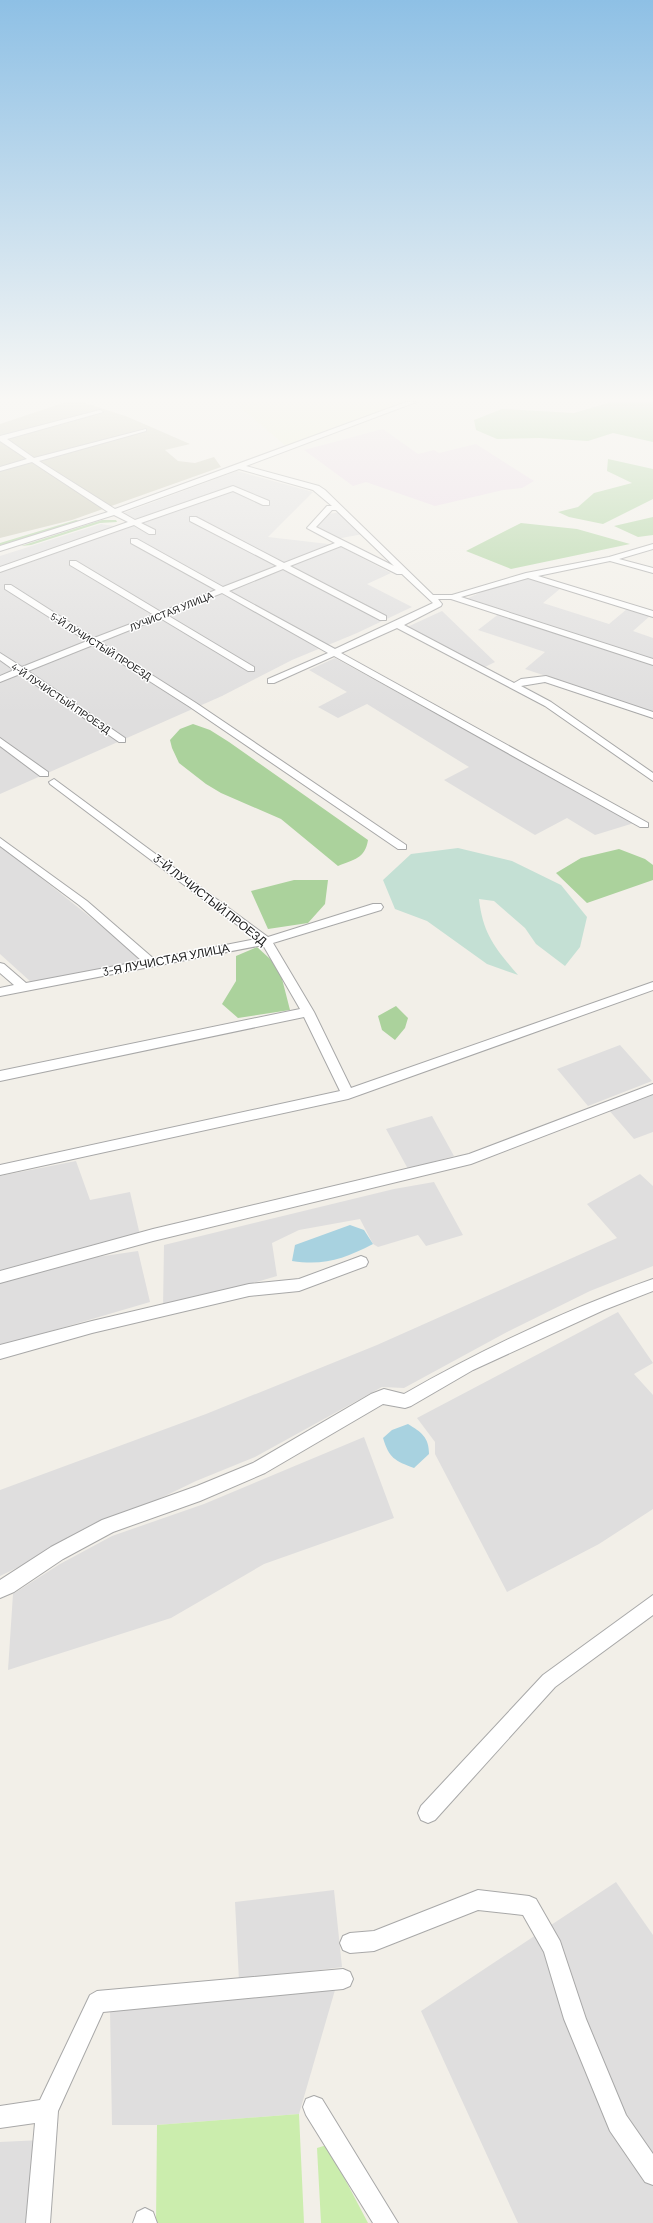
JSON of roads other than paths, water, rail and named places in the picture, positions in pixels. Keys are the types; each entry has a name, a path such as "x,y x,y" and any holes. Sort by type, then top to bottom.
{"street":[{"path":"104,506 135,524 152,532"},
{"path":"0,549 132,506"},
{"path":"0,570 185,506"},
{"path":"271,681 397,625 438,604 338,507 330,508 311,528 410,578"},
{"path":"193,519 383,618"},
{"path":"134,541 644,824"},
{"name":"ЛУЧИСТАЯ УЛИЦА","path":"0,679 341,543"},
{"path":"432,598 452,597 529,575 610,559 653,546"},
{"path":"610,559 653,571"},
{"path":"73,563 251,669"},
{"path":"529,575 653,614"},
{"name":"5-Й ЛУЧИСТЫЙ ПРОЕЗД","path":"8,587 194,705 402,847"},
{"path":"452,597 653,662"},
{"path":"397,625 548,704 653,778"},
{"name":"4-Й ЛУЧИСТЫЙ ПРОЕЗД","path":"0,656 122,740"},
{"path":"514,687 521,682 546,679 653,715"},
{"path":"0,741 44,774"},
{"name":"3-Й ЛУЧИСТЫЙ ПРОЕЗД","path":"54,782 266,941 308,1012 348,1094"},
{"path":"0,841 82,903 152,963"},
{"name":"3-Я ЛУЧИСТАЯ УЛИЦА","path":"0,992 266,941 377,907"},
{"path":"0,967 22,987"},
{"path":"0,1170 348,1094 653,986"},
{"path":"0,1076 308,1012"},
{"path":"0,1277 153,1235 471,1159 653,1089"},
{"path":"0,1352 242,1292 299,1285 361,1262"},
{"path":"0,1589 8,1586 57,1553 108,1526 200,1493 259,1468 384,1396 405,1401 468,1365 599,1306 653,1284"},
{"path":"428,1813 549,1681 653,1604"},
{"path":"350,1943 374,1940 478,1900 529,1906 554,1948 574,2019 618,2123 653,2174"},
{"path":"38,2223 47,2110 97,2002 343,1979"},
{"path":"314,2107 386,2223"},
{"path":"0,2117 47,2110"}],"water":[{"path":"350,1225 364,1230 373,1244 353,1254 334,1260 314,1263 292,1261 295,1245"},
{"path":"408,1424 426,1439 429,1448 429,1454 414,1468 397,1461 390,1454 383,1438 392,1430"}]}
